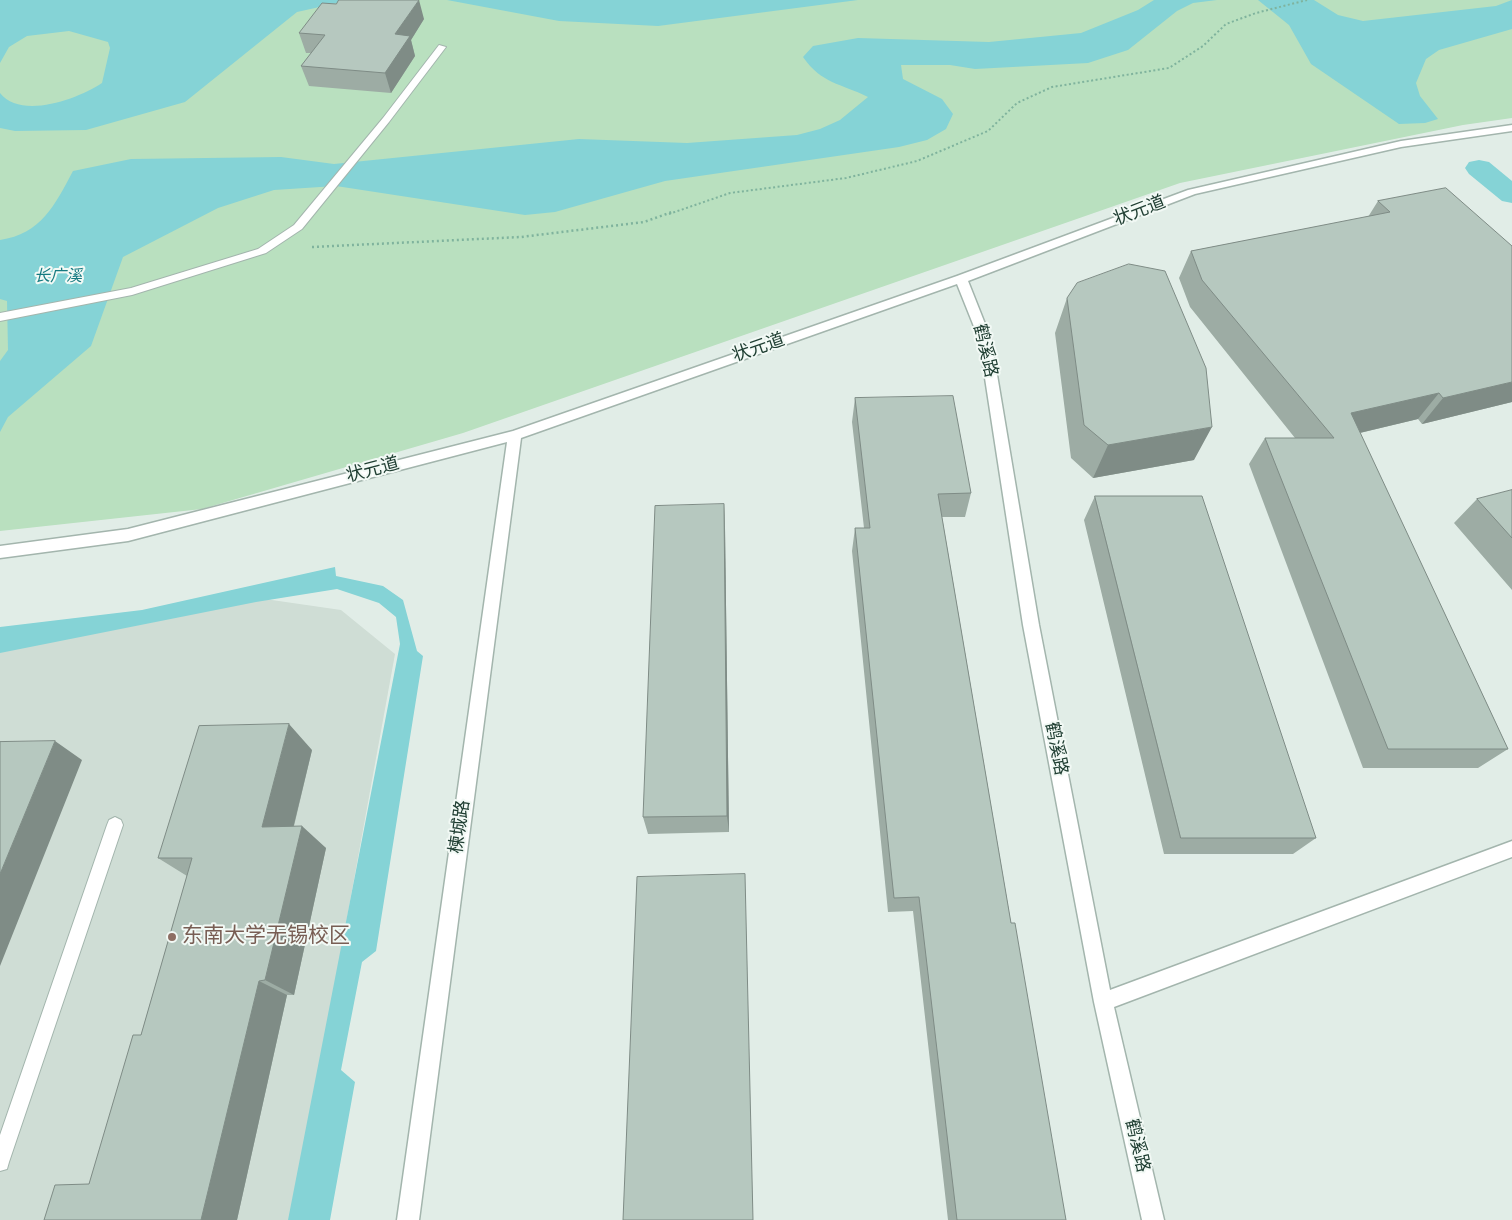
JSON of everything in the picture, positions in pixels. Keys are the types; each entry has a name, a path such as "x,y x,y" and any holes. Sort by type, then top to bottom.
{"street":[{"name":"状元道","path":"0,552 128,535 515,435 961,279 1192,192 1401,144 1512,128"},
{"name":"鹤溪路","path":"961,279 985,339 1031,625 1103,1002 1153,1220"},
{"name":"楝城路","path":"408,1220 515,435"},
{"path":"1103,1002 1512,849"}],"lane":[{"path":"0,317 132,291 262,251 298,227 364,147 442,47"},
{"path":"0,1162 115,825"}],"path":[{"path":"309,248 520,237 644,222 730,193 846,178 917,161 988,132 1017,103 1052,87 1169,68 1203,46 1226,24 1256,13 1307,0"}],"shaded area":[{"name":"东南大学无锡校区","path":"258,598 341,610 395,654 292,1220 0,1220 0,646"}],"green space":[{"path":"0,0 1512,0 1512,118 1463,125 1180,183 463,433 202,509 0,531"}],"water":[{"path":"0,0 351,0 297,12 185,102 86,130 15,131 0,128 0,93 9,101 21,105 35,106 50,104 79,95 102,83 110,48 108,42 69,31 27,36 9,47 0,63"},
{"path":"447,0 858,0 658,26 559,21"},
{"name":"长广溪","path":"1154,0 1217,0 1193,3 1177,11 1128,50 1088,63 975,69 950,65 901,65 903,79 942,99 953,114 946,129 927,140 899,147 665,181 555,212 525,215 336,186 274,190 218,208 123,257 91,346 8,417 0,432 0,361 8,350 7,301 0,299 0,240 14,237 26,231 45,216 60,195 73,171 131,159 281,157 334,164 579,139 687,143 797,135 820,129 840,120 868,97 832,82 817,73 803,57 813,46 858,38 989,42 1081,33 1138,10"},
{"path":"1258,0 1314,0 1338,15 1363,21 1496,6 1512,0 1512,29 1439,50 1426,59 1416,83 1420,96 1438,119 1425,123 1399,124 1311,64 1289,25"},
{"path":"335,567 336,576 383,586 403,600 417,651 423,656 376,951 362,962 341,1070 355,1082 330,1220 288,1220 400,644 396,617 379,603 337,589 256,602 0,653 0,627 142,610"}],"building":[{"path":"339,0 419,0 395,34 410,36 385,73 301,66 325,35 299,33 322,3 336,4"},
{"path":"1446,188 1512,246 1512,382 1443,398 1439,393 1351,413 1508,749 1388,749 1265,438 1334,438 1202,280 1191,251 1390,212 1378,201"},
{"path":"1129,264 1165,271 1206,368 1212,427 1108,445 1084,425 1067,298 1077,283"},
{"path":"953,396 971,493 938,494 1011,923 1015,923 1066,1220 957,1220 919,897 894,898 855,528 870,528 855,398"},
{"path":"1512,490 1512,538 1477,499"},
{"path":"1095,496 1202,496 1316,838 1181,838"},
{"path":"724,504 727,816 643,817 655,506"},
{"path":"289,724 262,827 302,826 265,980 259,981 201,1220 44,1220 55,1185 89,1184 133,1035 141,1035 192,858 158,858 199,726"},
{"path":"55,741 0,874 0,742"},
{"path":"745,874 753,1220 623,1220 637,877"}],"waterway":[{"path":"1479,168 1512,195"}],"place":[{"name":"东南大学无锡校区","path":"172,937"}]}
